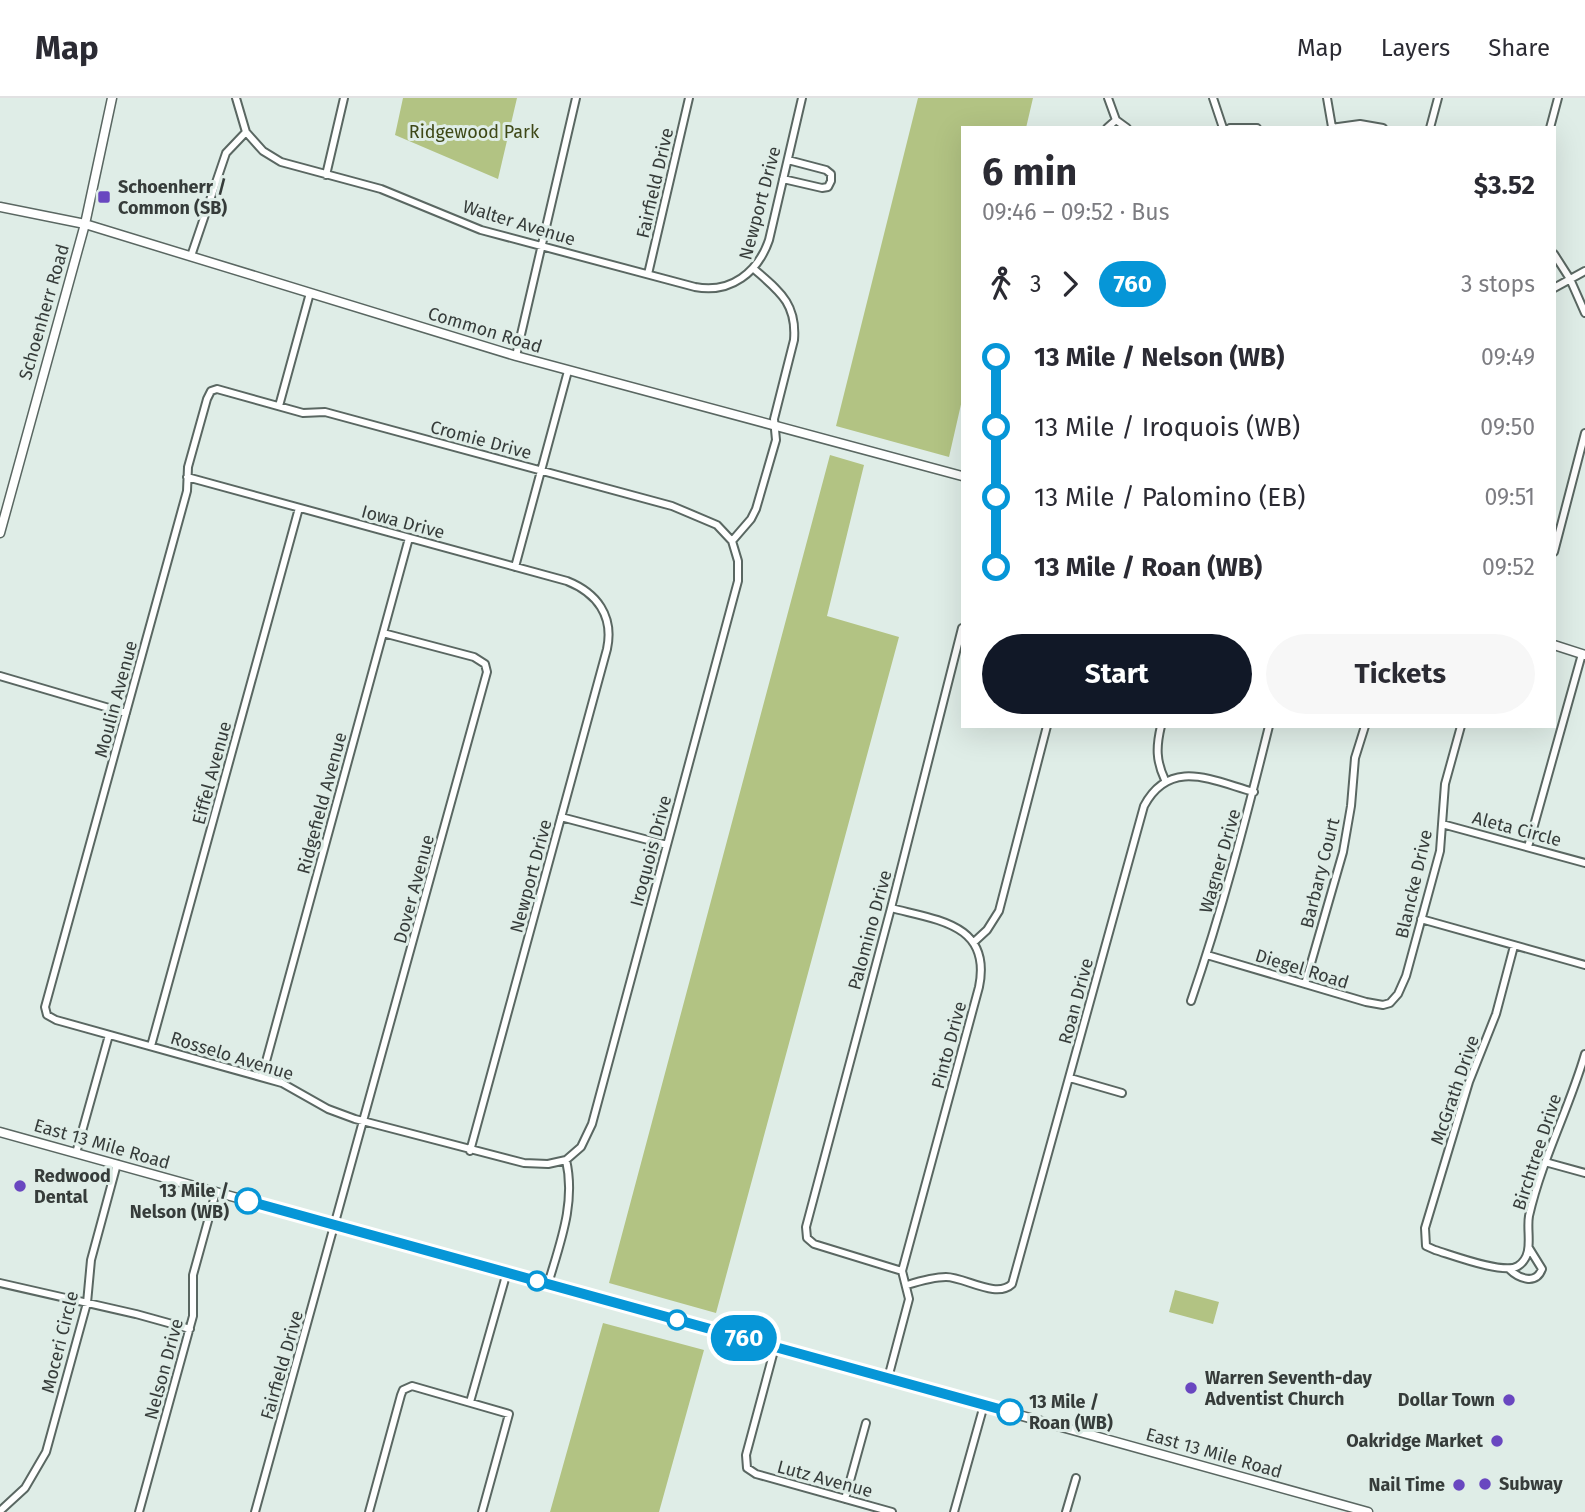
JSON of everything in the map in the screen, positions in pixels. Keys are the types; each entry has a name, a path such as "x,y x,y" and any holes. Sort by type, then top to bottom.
{"main road":[{"name":"Schoenherr Road","path":"0,534 85,224 112,98"},
{"name":"Common Road","path":"0,207 85,224 568,371 961,475"},
{"path":"1556,646 1584,655"},
{"name":"East 13 Mile Road","path":"0,1132 1368,1512"}],"street":[{"path":"191,257 226,153 246,132 236,98"},
{"path":"326,175 344,98"},
{"path":"516,356 576,98"},
{"name":"Fairfield Drive","path":"648,274 689,98"},
{"name":"Newport Drive","path":"775,426 774,419 795,327 787,301 754,269 769,240 802,98"},
{"path":"1108,98 1115,120 1124,126"},
{"path":"1213,98 1222,126"},
{"path":"1327,98 1332,126"},
{"path":"1431,126 1438,98"},
{"path":"1551,126 1558,98"},
{"path":"1109,126 1115,120"},
{"path":"1341,126 1371,126"},
{"name":"Walter Avenue","path":"246,132 254,143 273,159 381,189 481,230 695,287 711,289 733,283 754,269"},
{"path":"783,179 822,188 828,187 831,181 831,174 826,170 788,160"},
{"path":"1556,257 1570,279 1585,313"},
{"path":"1556,287 1585,271"},
{"path":"279,406 310,293"},
{"path":"515,567 568,371"},
{"name":"Cromie Drive","path":"213,390 303,413 326,412 690,513 717,525 732,541"},
{"name":"Moulin Avenue","path":"49,1017 45,1007 187,491 188,467 206,399 213,390"},
{"path":"732,541 751,519 758,505 776,440 775,426"},
{"path":"1556,544 1585,433"},
{"name":"Iowa Drive","path":"187,477 581,586 603,608"},
{"name":"Eiffel Avenue","path":"151,1046 299,508"},
{"name":"Ridgefield Avenue","path":"262,1076 409,538"},
{"name":"Iroquois Drive","path":"566,1160 581,1147 589,1133 738,581 738,558 732,541"},
{"name":"Newport Drive","path":"470,1151 608,643 608,623 603,608"},
{"name":"Palomino Drive","path":"902,1270 820,1246 807,1238 807,1220 891,908 961,632"},
{"name":"Dover Avenue","path":"335,1225 487,672 485,664 474,657 383,633"},
{"path":"1528,847 1584,655"},
{"path":"0,676 126,713"},
{"path":"891,908 944,921 955,926 974,942 994,920 1003,898 1046,728"},
{"path":"1161,728 1157,755 1165,780 1179,776 1196,776 1254,792"},
{"name":"Wagner Drive","path":"1191,1001 1254,792 1269,728"},
{"name":"Barbary Court","path":"1305,984 1343,852 1351,806 1355,758 1363,728"},
{"name":"Blancke Drive","path":"1390,1003 1398,994 1406,976 1440,851 1445,784 1460,728"},
{"name":"Roan Drive","path":"907,1284 945,1277 995,1289 1007,1288 1015,1276 1140,814 1148,798 1165,780"},
{"path":"561,817 667,845"},
{"name":"Aleta Circle","path":"1442,824 1585,863"},
{"path":"1421,919 1585,965"},
{"name":"Pinto Drive","path":"902,1270 979,987 980,956 974,942"},
{"name":"McGrath Drive","path":"1509,1269 1435,1250 1424,1243 1455,1126 1496,1014 1514,946"},
{"name":"Diegel Road","path":"1207,955 1366,1002 1382,1005 1390,1003"},
{"name":"Rosselo Avenue","path":"49,1017 262,1076 292,1087 336,1113 364,1122 470,1151 534,1165 566,1160"},
{"path":"76,1153 109,1035"},
{"name":"Birchtree Drive","path":"1509,1269 1516,1268 1524,1260 1529,1248 1528,1221 1545,1162 1583,1068 1585,1054"},
{"path":"1070,1077 1122,1093"},
{"path":"548,1284 570,1202 570,1178 566,1160"},
{"path":"1545,1162 1585,1173"},
{"name":"Moceri Circle","path":"0,1511 25,1488 43,1459 87,1303 91,1260 117,1164"},
{"name":"Nelson Drive","path":"139,1512 190,1329 194,1310 193,1275 216,1192"},
{"name":"Fairfield Drive","path":"255,1512 335,1225"},
{"path":"1509,1269 1523,1278 1534,1280 1538,1277 1542,1269 1529,1248"},
{"path":"888,1378 909,1299 902,1270"},
{"path":"470,1402 508,1272"},
{"path":"0,1283 190,1329"},
{"name":"Lutz Avenue","path":"775,1347 746,1455 745,1464 750,1472 892,1512"},
{"path":"369,1512 401,1395 407,1387 417,1387 509,1414 482,1512"},
{"path":"954,1512 984,1405"},
{"path":"845,1499 866,1423"},
{"path":"1066,1512 1076,1478"}],"green space":[{"name":"Ridgewood Park","path":"403,98 517,98 498,179 395,135"},
{"path":"918,98 1033,98 1026,126 961,126 961,404 949,457 836,426"},
{"path":"830,455 864,465 827,616 899,637 716,1313 609,1283"},
{"path":"1175,1290 1219,1302 1213,1324 1169,1312"},
{"path":"603,1323 704,1350 659,1512 550,1512"}],"bus line":[{"name":"760","path":"248,1201 1010,1412"}],"place":[{"name":"Schoenherr / Common (SB)","path":"104,197"},
{"name":"Redwood Dental","path":"20,1186"},
{"name":"13 Mile / Nelson (WB)","path":"248,1201"},
{"name":"Warren Seventh-day Adventist Church","path":"1191,1388"},
{"name":"Dollar Town","path":"1509,1400"},
{"name":"13 Mile / Roan (WB)","path":"1010,1412"},
{"name":"Oakridge Market","path":"1497,1441"},
{"name":"Subway","path":"1485,1484"},
{"name":"Nail Time","path":"1459,1485"}]}
